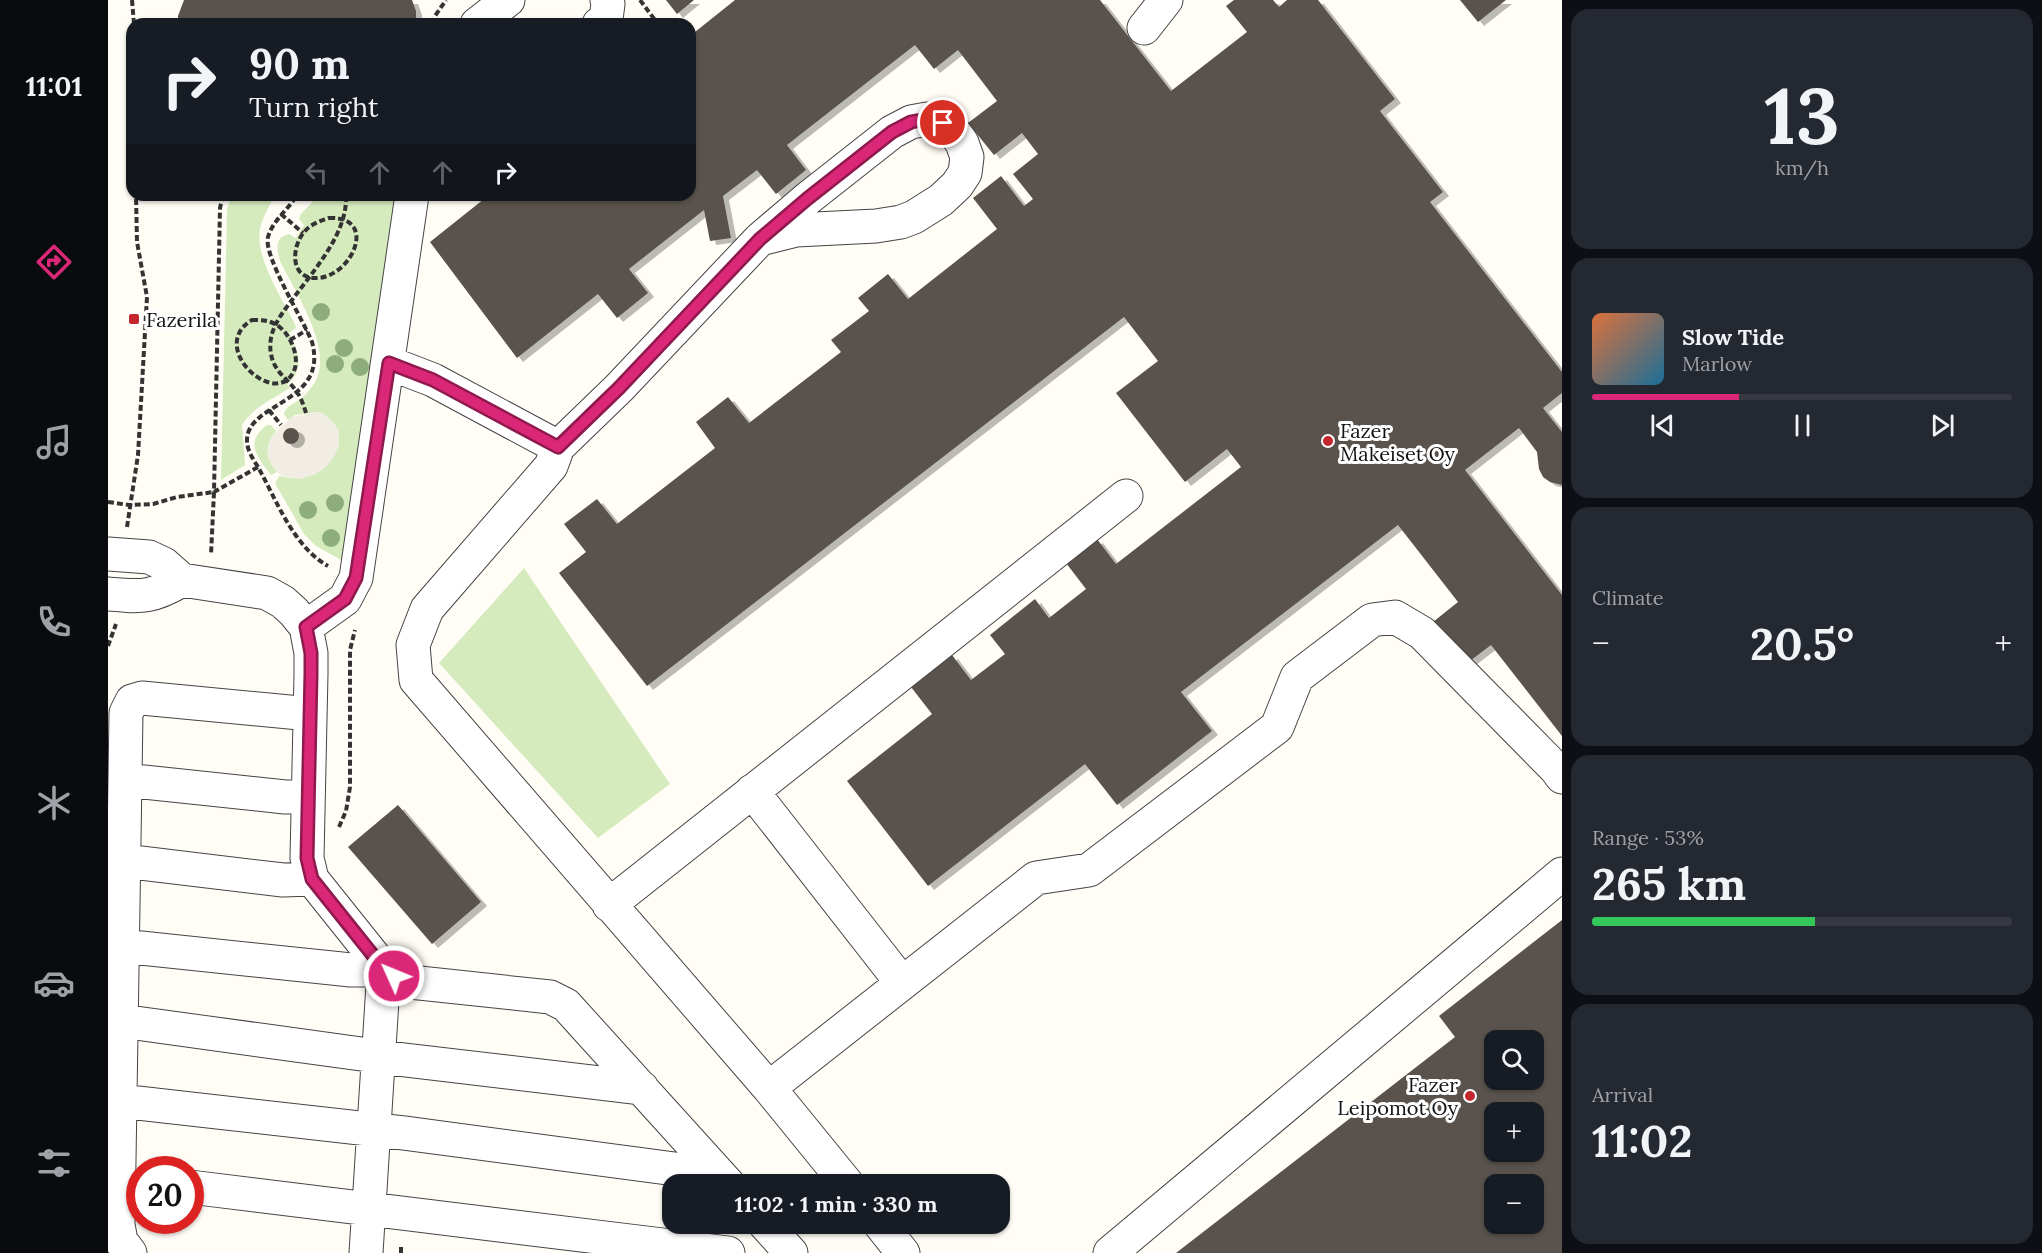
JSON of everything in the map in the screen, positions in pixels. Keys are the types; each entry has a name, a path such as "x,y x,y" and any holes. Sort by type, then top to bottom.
{"lane":[{"path":"485,18 508,0"},
{"path":"606,18 607,0"},
{"path":"1144,28 1166,0"},
{"path":"760,239 796,230 876,226 901,222 914,217 941,200 957,185 965,172 967,157 963,143 943,123 927,119 911,122 892,132 760,239 619,388 558,447 551,466 427,609 412,645 416,680 770,1088 839,1174"},
{"path":"306,627 345,599 356,578 411,201"},
{"path":"389,363 433,380 558,447"},
{"path":"609,905 1126,496"},
{"path":"116,554 149,557 164,564 182,579 267,593 283,602 306,627 311,653 307,858 312,879 384,969 410,982 550,997 566,1005 720,1174"},
{"path":"114,594 146,596 163,591 182,579"},
{"path":"770,1088 1036,878 1089,870 1277,727 1297,677 1372,620 1395,617 1422,633 1562,777"},
{"path":"126,1156 120,1101 126,713 132,701 142,698 310,714"},
{"path":"125,780 285,797 308,796"},
{"path":"752,791 902,983"},
{"path":"124,861 283,880 312,879"},
{"path":"1110,1253 1562,874"},
{"path":"122,946 351,970 384,969"},
{"path":"366,1253 384,969"},
{"path":"121,1021 642,1088"},
{"path":"120,1101 374,1129 684,1174"},
{"path":"204,1188 728,1253"},
{"path":"126,1192 118,1225 121,1240 130,1253"},
{"path":"774,1234 791,1253"},
{"path":"888,1234 903,1253"}],"path":[{"path":"132,0 134,18"},
{"path":"434,18 447,0"},
{"path":"640,0 654,18"},
{"path":"116,554 129,505 138,455 147,297 137,242 136,201"},
{"path":"222,201 214,492 258,467"},
{"path":"292,201 272,227 267,239 268,249 308,330 315,352 314,367 307,382 297,392 269,410 253,424 248,433 247,442 249,451 294,532 306,548 319,560 356,578"},
{"path":"306,413 297,392 273,362 271,351 276,324 278,317 330,248 344,220 346,201"},
{"path":"281,214 303,232"},
{"path":"336,218 344,220 353,228 357,242 353,253 339,270 317,278 308,277 302,273 295,262 296,246 303,232 320,220 336,218"},
{"path":"259,320 276,324 290,340 295,350 296,361 293,371 286,380 274,384 258,379 244,364 238,349 239,333 249,322 259,320"},
{"path":"290,340 308,330"},
{"path":"269,410 282,426"},
{"path":"108,502 129,505"},
{"path":"108,646 118,619 114,594"},
{"path":"307,838 334,839 346,811 350,787 350,650 357,626"}],"green space":[{"path":"229,201 272,201 260,229 262,253 271,278 295,324 296,328 289,333 299,359 297,372 287,384 290,388 257,408 242,425 245,465 221,480 227,210"},
{"path":"313,201 398,201 343,561 316,546 304,534 275,483 279,476 299,478 312,475 333,457 339,445 317,412 295,415 288,420 284,414 289,406 301,398 315,382 320,369 320,354 316,337 278,253 281,238 289,234 296,238 304,225 299,219"},
{"path":"267,425 271,425 276,431 268,446 270,462 277,472 271,475 261,462 254,444 260,431"},
{"path":"524,568 670,784 598,838 439,663"}],"shaded area":[{"path":"323,413 339,431 339,445 326,467 316,474 300,479 282,476 275,470 267,456 271,437 292,417","holes":["289,428 299,433 299,438 296,443 290,445 285,442 284,431"]}],"building":[{"path":"184,0 412,0 416,11 416,18 178,18"},
{"path":"666,0 694,0 677,14"},
{"name":"Fazer Makeiset Oy","path":"735,0 1100,0 1171,91 1247,32 1226,6 1234,0 1273,0 1279,7 1287,0 1318,0 1395,99 1380,111 1443,192 1430,202 1562,372 1562,393 1543,408 1562,432 1562,485 1550,482 1543,477 1539,469 1537,452 1519,428 1465,470 1562,595 1562,736 1491,645 1466,664 1433,622 1458,602 1398,525 1181,692 1212,731 1117,805 1085,764 928,886 847,781 932,714 911,687 952,655 971,680 1005,654 990,635 1035,599 1049,618 1086,589 1066,563 1097,539 1116,564 1241,467 1227,449 1185,482 1116,393 1158,361 1124,317 647,686 559,573 586,552 564,524 597,499 617,524 715,448 696,422 728,397 749,423 841,352 831,340 869,311 858,298 888,274 908,299 997,229 973,198 1001,176 1024,206 1033,199 1013,174 1038,154 1022,133 994,155 968,123 997,101 958,50 934,69 915,45 787,145 806,170 776,194 757,170 723,196 731,238 710,241 704,210 629,269 648,293 617,318 598,294 517,358 430,242 481,201 696,201 696,31"},
{"path":"1460,0 1506,0 1478,22"},
{"path":"291,428 297,430 299,436 297,442 291,444 285,442 283,436 285,430"},
{"path":"398,805 481,902 432,944 348,847"},
{"name":"Fazer Leipomot Oy","path":"1562,920 1562,1253 1176,1253 1455,1037 1439,1016"}],"place":[{"name":"Fazerila","path":"134,319"},
{"name":"Fazer Makeiset Oy","path":"1328,441"},
{"name":"Fazer Leipomot Oy","path":"1470,1096"}],"route":[{"path":"394,976 384,969 312,879 307,858 311,653 306,627 345,599 356,578 389,363 433,380 558,447 619,388 760,239 807,199 892,132 911,122 927,119 943,123"}]}
